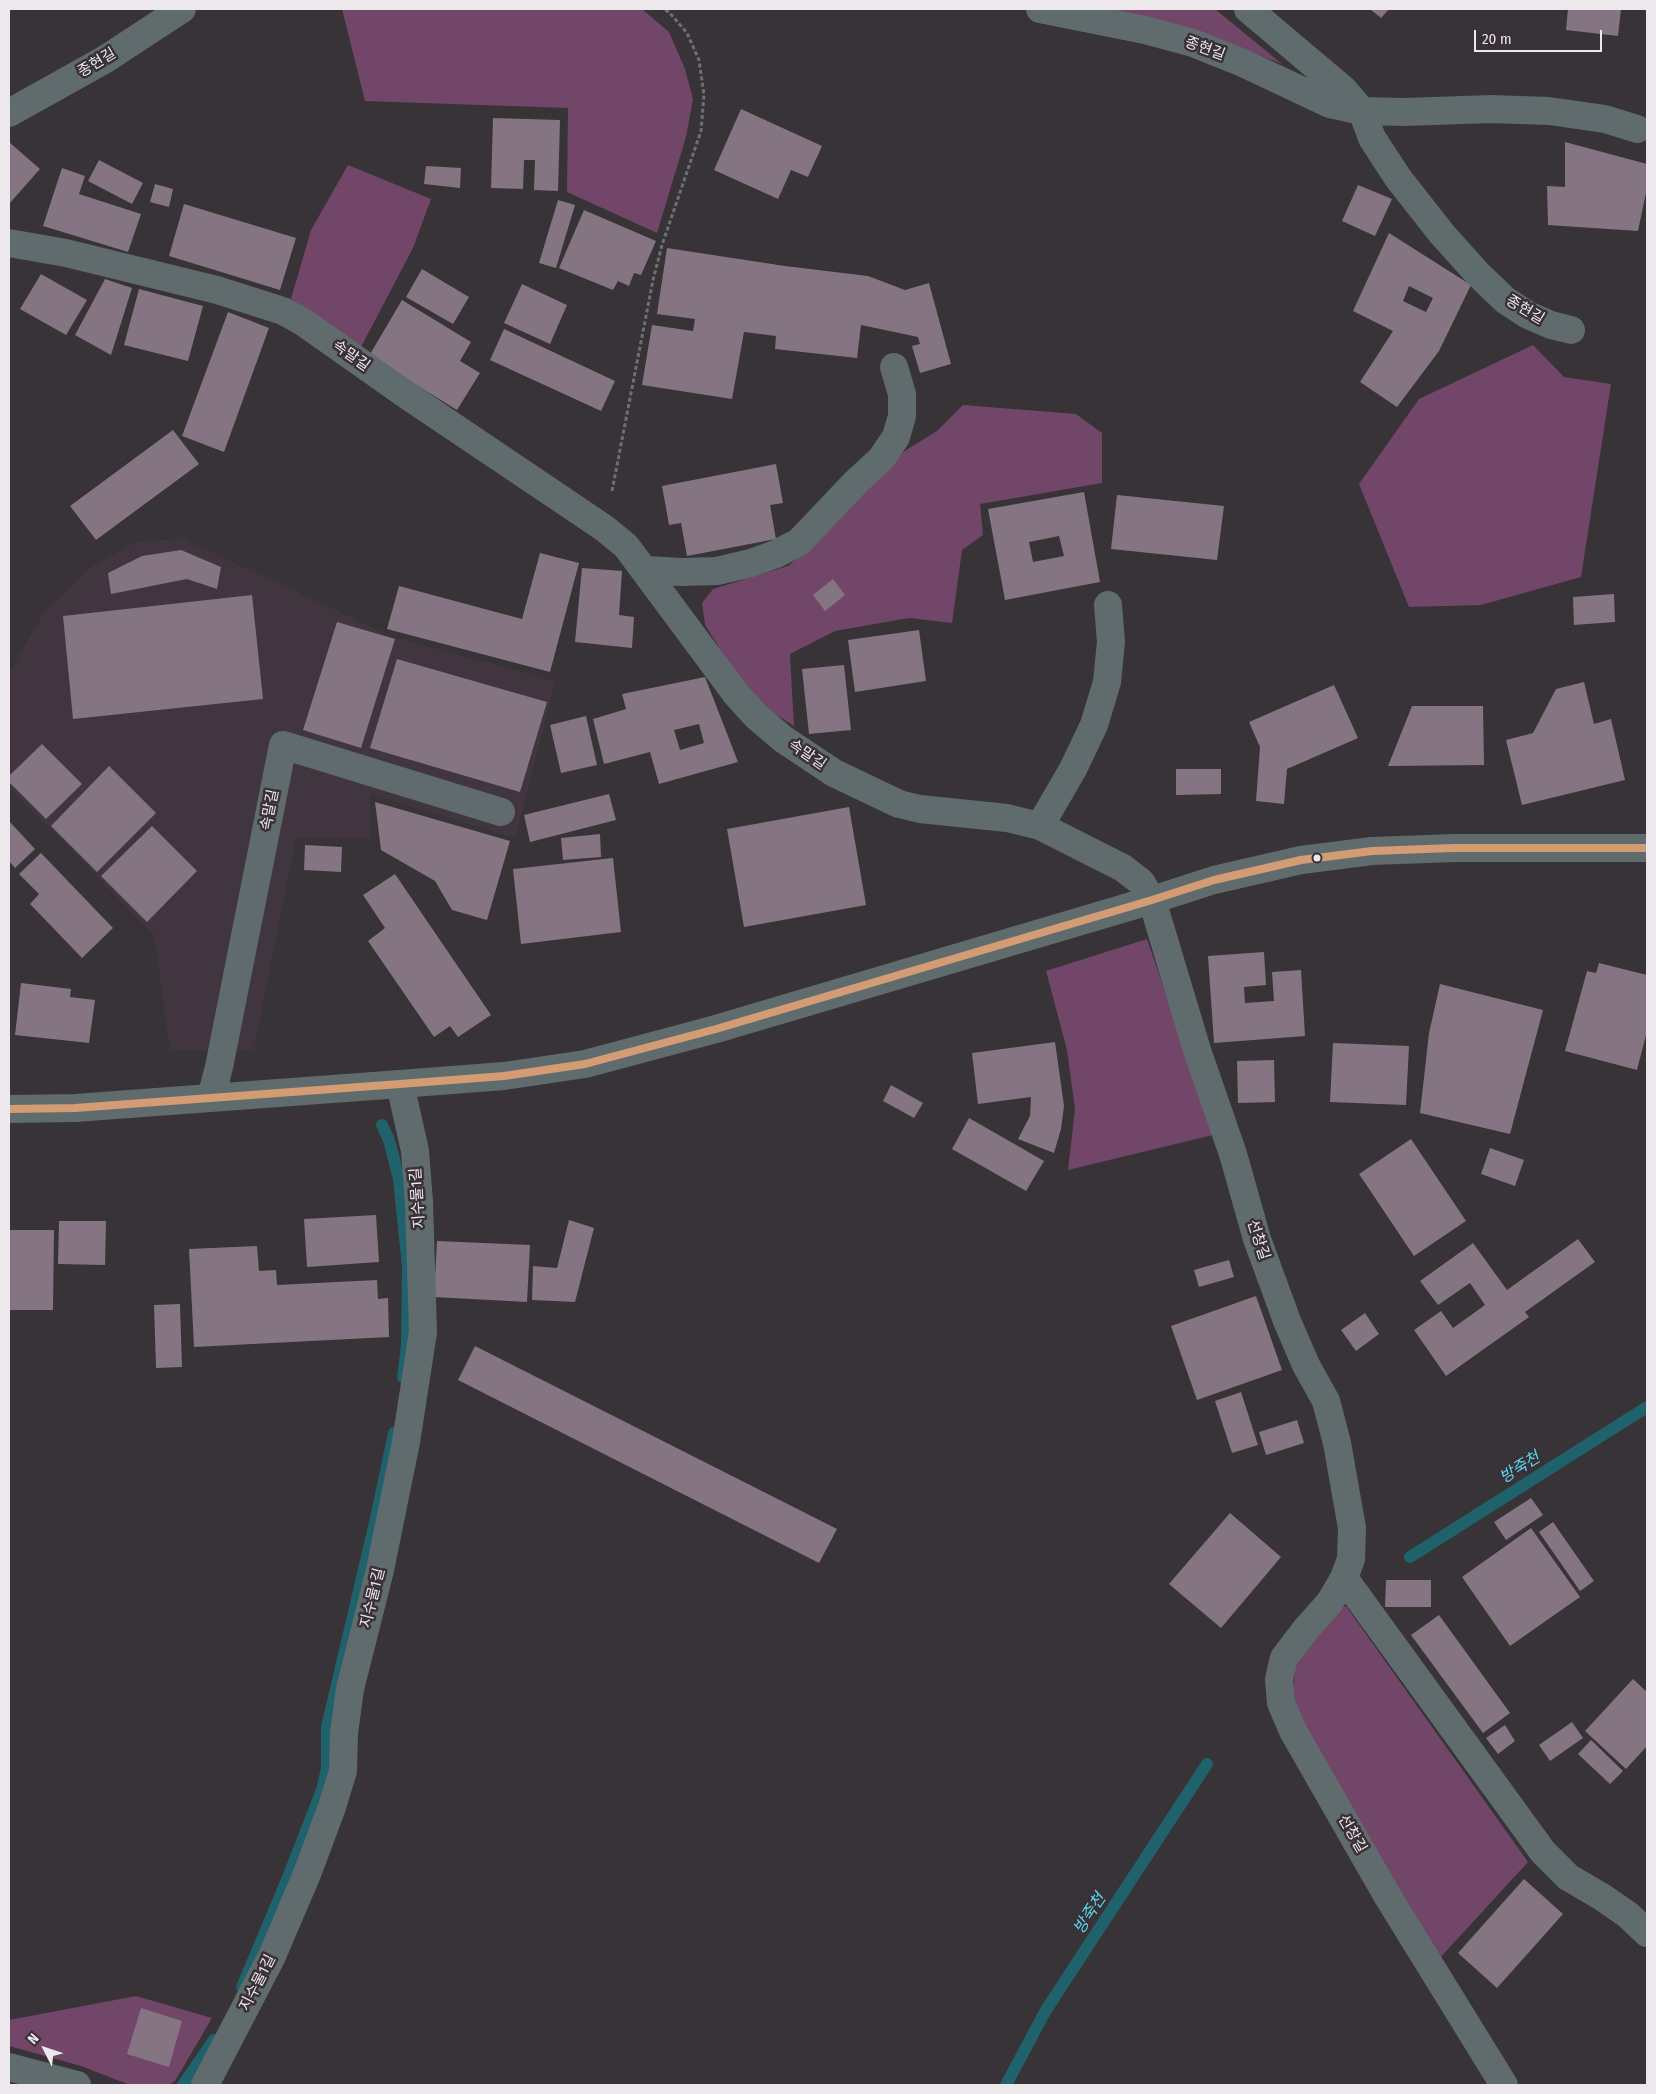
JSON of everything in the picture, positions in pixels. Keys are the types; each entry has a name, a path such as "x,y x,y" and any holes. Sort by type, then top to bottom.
{"street":[{"name":"종현길","path":"9,113 104,60 182,9"},
{"name":"종현길","path":"1040,9 1145,30 1193,43 1243,63 1330,104 1362,111 1404,112 1491,109 1549,111 1605,119 1637,129"},
{"name":"종현길","path":"1248,9 1344,90 1362,111 1372,138 1398,178 1442,234 1478,274 1505,300 1528,315 1552,325 1571,330"},
{"name":"속말길","path":"9,243 66,253 217,290 283,311 303,322 424,407 604,528 626,546 646,570 718,671 756,716 783,739 834,773 899,804 920,810 1007,818 1040,826 1122,868 1141,882 1152,900"},
{"path":"646,570 716,571 751,563 776,554 799,542 856,482 882,459 896,437 902,416 902,394 894,367"},
{"path":"1040,826 1073,769 1094,725 1107,682 1111,642 1108,605"},
{"name":"속말길","path":"211,1098 221,1057 283,745 501,812"},
{"path":"9,1109 75,1108 504,1076 585,1064 716,1029 1214,880 1301,860 1372,851 1454,848 1647,848"},
{"name":"선창길","path":"1152,900 1197,1050 1234,1154 1257,1240 1287,1321 1306,1365 1326,1401 1338,1444 1352,1528 1351,1559 1344,1578 1330,1602 1284,1658 1279,1679 1281,1703 1293,1731 1388,1897 1504,2085"},
{"name":"지수물1길","path":"205,2085 272,1956 310,1866 332,1807 343,1770 344,1733 350,1689 380,1570 403,1461 418,1375 423,1332 419,1202 414,1151 400,1084"},
{"path":"1344,1578 1543,1852 1568,1877 1628,1915 1647,1933"},
{"path":"17,2074 77,2085"}],"path":[{"path":"604,528 618,465 653,280 662,245 701,131 704,95 699,60 688,33 669,12 663,9"}],"shaded area":[{"path":"342,9 642,9 669,32 685,69 693,99 686,137 657,233 567,192 568,108 365,101"},
{"path":"1103,9 1215,9 1282,64 1211,36"},
{"path":"348,165 431,199 413,248 361,347 291,299 311,230"},
{"path":"1533,345 1564,377 1611,384 1581,577 1481,605 1409,607 1359,484 1419,399"},
{"path":"963,405 1076,414 1102,433 1102,483 980,504 983,535 962,550 952,623 909,618 835,631 790,654 794,726 766,708 739,679 705,625 702,603 713,589 788,566 818,541 860,494 903,452 937,431"},
{"path":"183,539 394,637 555,681 515,838 370,794 371,838 296,838 254,1051 170,1051 154,935 9,787 9,673 43,614 91,567 138,541"},
{"path":"1147,939 1193,1073 1217,1134 1068,1170 1075,1109 1067,1050 1046,971"},
{"path":"1346,1606 1528,1862 1438,1960 1300,1720 1293,1694 1295,1668 1312,1640 1339,1609"},
{"path":"136,1996 212,2018 175,2081 168,2085 130,2085 81,2066 9,2046 9,2020"}],"building":[{"path":"1370,9 1389,9 1381,18"},
{"path":"1568,9 1621,9 1618,36 1566,30"},
{"path":"741,109 822,146 808,177 791,170 778,199 714,170"},
{"path":"493,118 560,120 558,191 534,190 535,160 524,160 523,189 491,188"},
{"path":"9,142 40,169 9,204"},
{"path":"1565,142 1647,164 1647,188 1638,231 1548,225 1547,186 1565,187"},
{"path":"99,160 143,183 132,204 88,181"},
{"path":"426,166 461,168 460,188 424,184"},
{"path":"62,168 85,176 79,194 141,214 128,252 43,226"},
{"path":"155,184 173,189 169,207 150,202"},
{"path":"1358,185 1392,199 1375,236 1342,221"},
{"path":"558,200 575,205 556,268 539,263"},
{"path":"184,204 296,238 280,290 169,256"},
{"path":"584,210 656,241 641,275 634,273 629,286 618,281 613,290 559,268"},
{"path":"1389,233 1471,285 1439,351 1397,407 1360,382 1393,331 1353,311","holes":["1409,286 1433,298 1426,312 1403,301"]},
{"path":"667,248 785,266 868,276 905,290 929,283 951,364 920,373 912,346 920,344 918,337 861,325 857,358 775,349 776,336 744,332 732,399 642,385 652,325 693,331 695,319 657,314"},
{"path":"422,269 469,297 453,324 406,297"},
{"path":"41,274 87,300 66,335 20,309"},
{"path":"105,279 132,288 111,355 75,335"},
{"path":"522,284 567,305 550,344 504,323"},
{"path":"139,289 203,306 188,361 124,345"},
{"path":"402,300 471,342 460,361 480,373 457,410 369,356"},
{"path":"228,312 269,328 224,452 182,436"},
{"path":"504,329 615,381 601,411 490,360"},
{"path":"173,430 199,464 96,540 70,506"},
{"path":"776,464 783,503 770,505 776,539 687,556 681,523 669,525 662,486"},
{"path":"1084,492 1100,582 1005,600 988,509","holes":["1059,536 1064,556 1033,562 1029,542"]},
{"path":"1117,495 1224,506 1217,560 1111,549"},
{"path":"181,550 221,567 217,589 187,579 111,594 108,573 142,556"},
{"path":"540,553 579,563 550,672 387,629 399,586 522,619"},
{"path":"582,568 622,571 619,615 634,617 632,648 575,642"},
{"path":"833,579 845,595 825,611 813,595"},
{"path":"1614,594 1615,622 1574,625 1573,597"},
{"path":"252,595 263,699 73,719 63,616"},
{"path":"337,622 395,639 361,748 303,730"},
{"path":"919,630 926,681 855,692 848,640"},
{"path":"397,659 547,702 520,792 370,748"},
{"path":"844,665 851,730 809,734 802,669"},
{"path":"705,677 738,762 659,784 650,752 604,764 593,719 626,709 622,694","holes":["699,724 704,743 680,750 674,730"]},
{"path":"1584,682 1594,724 1611,719 1625,780 1522,805 1506,740 1533,733 1556,689"},
{"path":"1334,685 1358,738 1287,769 1284,804 1256,801 1260,747 1249,722"},
{"path":"1412,706 1483,706 1484,765 1388,766"},
{"path":"586,716 597,765 561,773 550,725"},
{"path":"42,744 82,784 46,819 9,782 9,776"},
{"path":"109,766 156,813 97,872 51,826"},
{"path":"1176,769 1221,769 1221,794 1176,795"},
{"path":"609,794 616,820 530,842 524,815"},
{"path":"375,802 510,841 487,920 452,910 435,881 381,850"},
{"path":"849,807 866,905 744,927 727,829"},
{"path":"9,821 35,849 15,868 9,861"},
{"path":"152,826 197,871 147,922 101,876"},
{"path":"600,834 601,857 563,860 561,838"},
{"path":"305,845 342,847 341,872 304,870"},
{"path":"41,853 113,928 82,958 30,904 39,894 19,874"},
{"path":"613,858 621,932 521,944 513,869"},
{"path":"395,874 491,1015 458,1037 450,1026 434,1037 368,941 385,928 363,895"},
{"path":"1264,952 1266,985 1244,987 1245,1003 1274,1001 1272,972 1301,970 1305,1036 1214,1043 1208,956"},
{"path":"1599,963 1647,975 1647,1031 1637,1070 1565,1051 1587,971 1596,973"},
{"path":"21,983 71,989 70,997 95,1000 89,1043 15,1035"},
{"path":"1440,984 1543,1010 1510,1134 1420,1113 1429,1033"},
{"path":"1055,1042 1064,1106 1061,1129 1054,1153 1018,1139 1030,1116 1031,1097 978,1104 972,1053"},
{"path":"1333,1043 1409,1046 1406,1105 1330,1102"},
{"path":"1274,1060 1275,1102 1238,1103 1237,1061"},
{"path":"891,1085 923,1103 914,1118 883,1101"},
{"path":"969,1118 1044,1161 1026,1191 952,1149"},
{"path":"1411,1139 1466,1221 1414,1256 1359,1174"},
{"path":"1490,1148 1524,1160 1515,1186 1481,1174"},
{"path":"376,1215 379,1262 307,1267 304,1219"},
{"path":"569,1220 594,1228 575,1302 532,1300 533,1266 557,1268"},
{"path":"59,1221 106,1221 105,1265 58,1264"},
{"path":"9,1230 54,1230 53,1310 9,1310"},
{"path":"1578,1239 1595,1262 1525,1312 1529,1317 1446,1376 1414,1330 1441,1311 1453,1328 1485,1305 1470,1283 1438,1305 1420,1281 1473,1243 1507,1290"},
{"path":"437,1241 530,1245 527,1302 434,1297"},
{"path":"257,1246 259,1271 276,1270 277,1285 377,1280 378,1299 388,1298 389,1337 194,1347 189,1249"},
{"path":"1229,1260 1234,1277 1199,1287 1194,1270"},
{"path":"1256,1296 1282,1370 1197,1400 1171,1326"},
{"path":"180,1304 182,1367 156,1368 154,1305"},
{"path":"1365,1313 1379,1334 1356,1351 1341,1330"},
{"path":"475,1346 837,1529 819,1563 458,1380"},
{"path":"1241,1392 1258,1445 1232,1453 1215,1401"},
{"path":"1297,1420 1304,1443 1266,1455 1259,1432"},
{"path":"1531,1498 1543,1515 1506,1540 1494,1522"},
{"path":"1230,1513 1281,1557 1221,1628 1169,1584"},
{"path":"1553,1522 1594,1581 1580,1591 1539,1532"},
{"path":"1531,1528 1580,1597 1510,1646 1462,1577"},
{"path":"1386,1580 1431,1580 1431,1607 1385,1607"},
{"path":"1439,1615 1510,1713 1483,1733 1411,1635"},
{"path":"1633,1679 1647,1692 1647,1746 1626,1769 1585,1731"},
{"path":"1572,1722 1583,1738 1550,1761 1539,1745"},
{"path":"1505,1725 1515,1741 1498,1754 1486,1738"},
{"path":"1591,1740 1623,1771 1610,1784 1578,1754"},
{"path":"1524,1879 1563,1914 1497,1988 1458,1953"},
{"path":"141,2008 182,2021 169,2067 127,2054"}],"waterway":[{"path":"382,1125 389,1140 399,1179 408,1267 407,1345 403,1377"},
{"name":"방죽천","path":"1410,1557 1647,1407"},
{"path":"242,1987 322,1790 327,1768 327,1727 394,1433"},
{"name":"방죽천","path":"1006,2085 1046,2010 1207,1764"},
{"path":"183,2085 214,2040"}],"transit line":[{"path":"9,1109 75,1108 504,1076 585,1064 716,1029 1214,880 1301,860 1372,851 1454,848 1647,848"}]}
